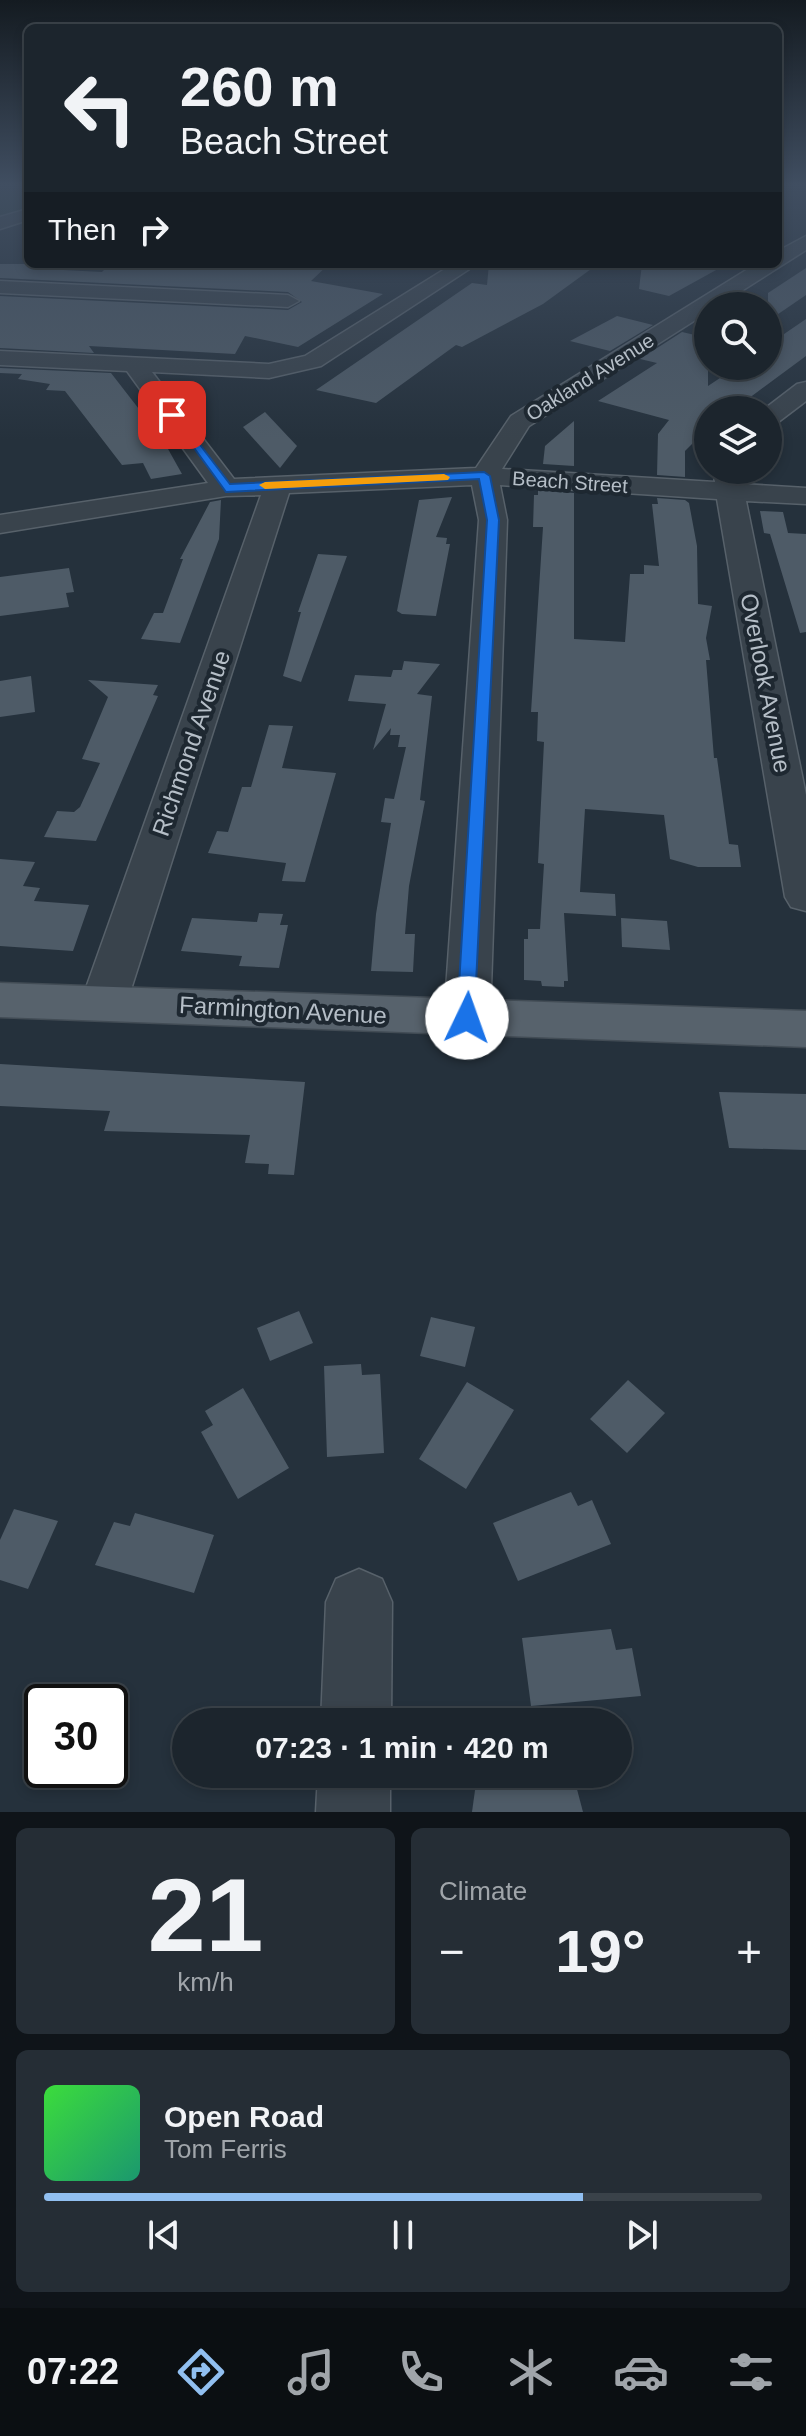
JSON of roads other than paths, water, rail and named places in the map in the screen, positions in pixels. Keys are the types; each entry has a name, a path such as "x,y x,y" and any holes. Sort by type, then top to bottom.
{"main road":[{"name":"Farmington Avenue","path":"0,1000 806,1029"}],"street":[{"path":"0,358 269,371 313,361 455,272"},
{"name":"Oakland Avenue","path":"484,476 520,421 759,272"},
{"path":"0,287 288,301"},
{"path":"135,366 226,488"},
{"path":"782,407 806,389"},
{"name":"Beach Street","path":"0,524 226,488 278,484 484,476 694,481"},
{"path":"467,1018 493,520 484,476"},
{"name":"Richmond Avenue","path":"104,1002 278,484"},
{"name":"Overlook Avenue","path":"728,484 806,897"},
{"name":"Beach Street","path":"739,484 806,496"},
{"path":"356,1708 359,1602"},
{"path":"353,1812 354,1788"}]}
